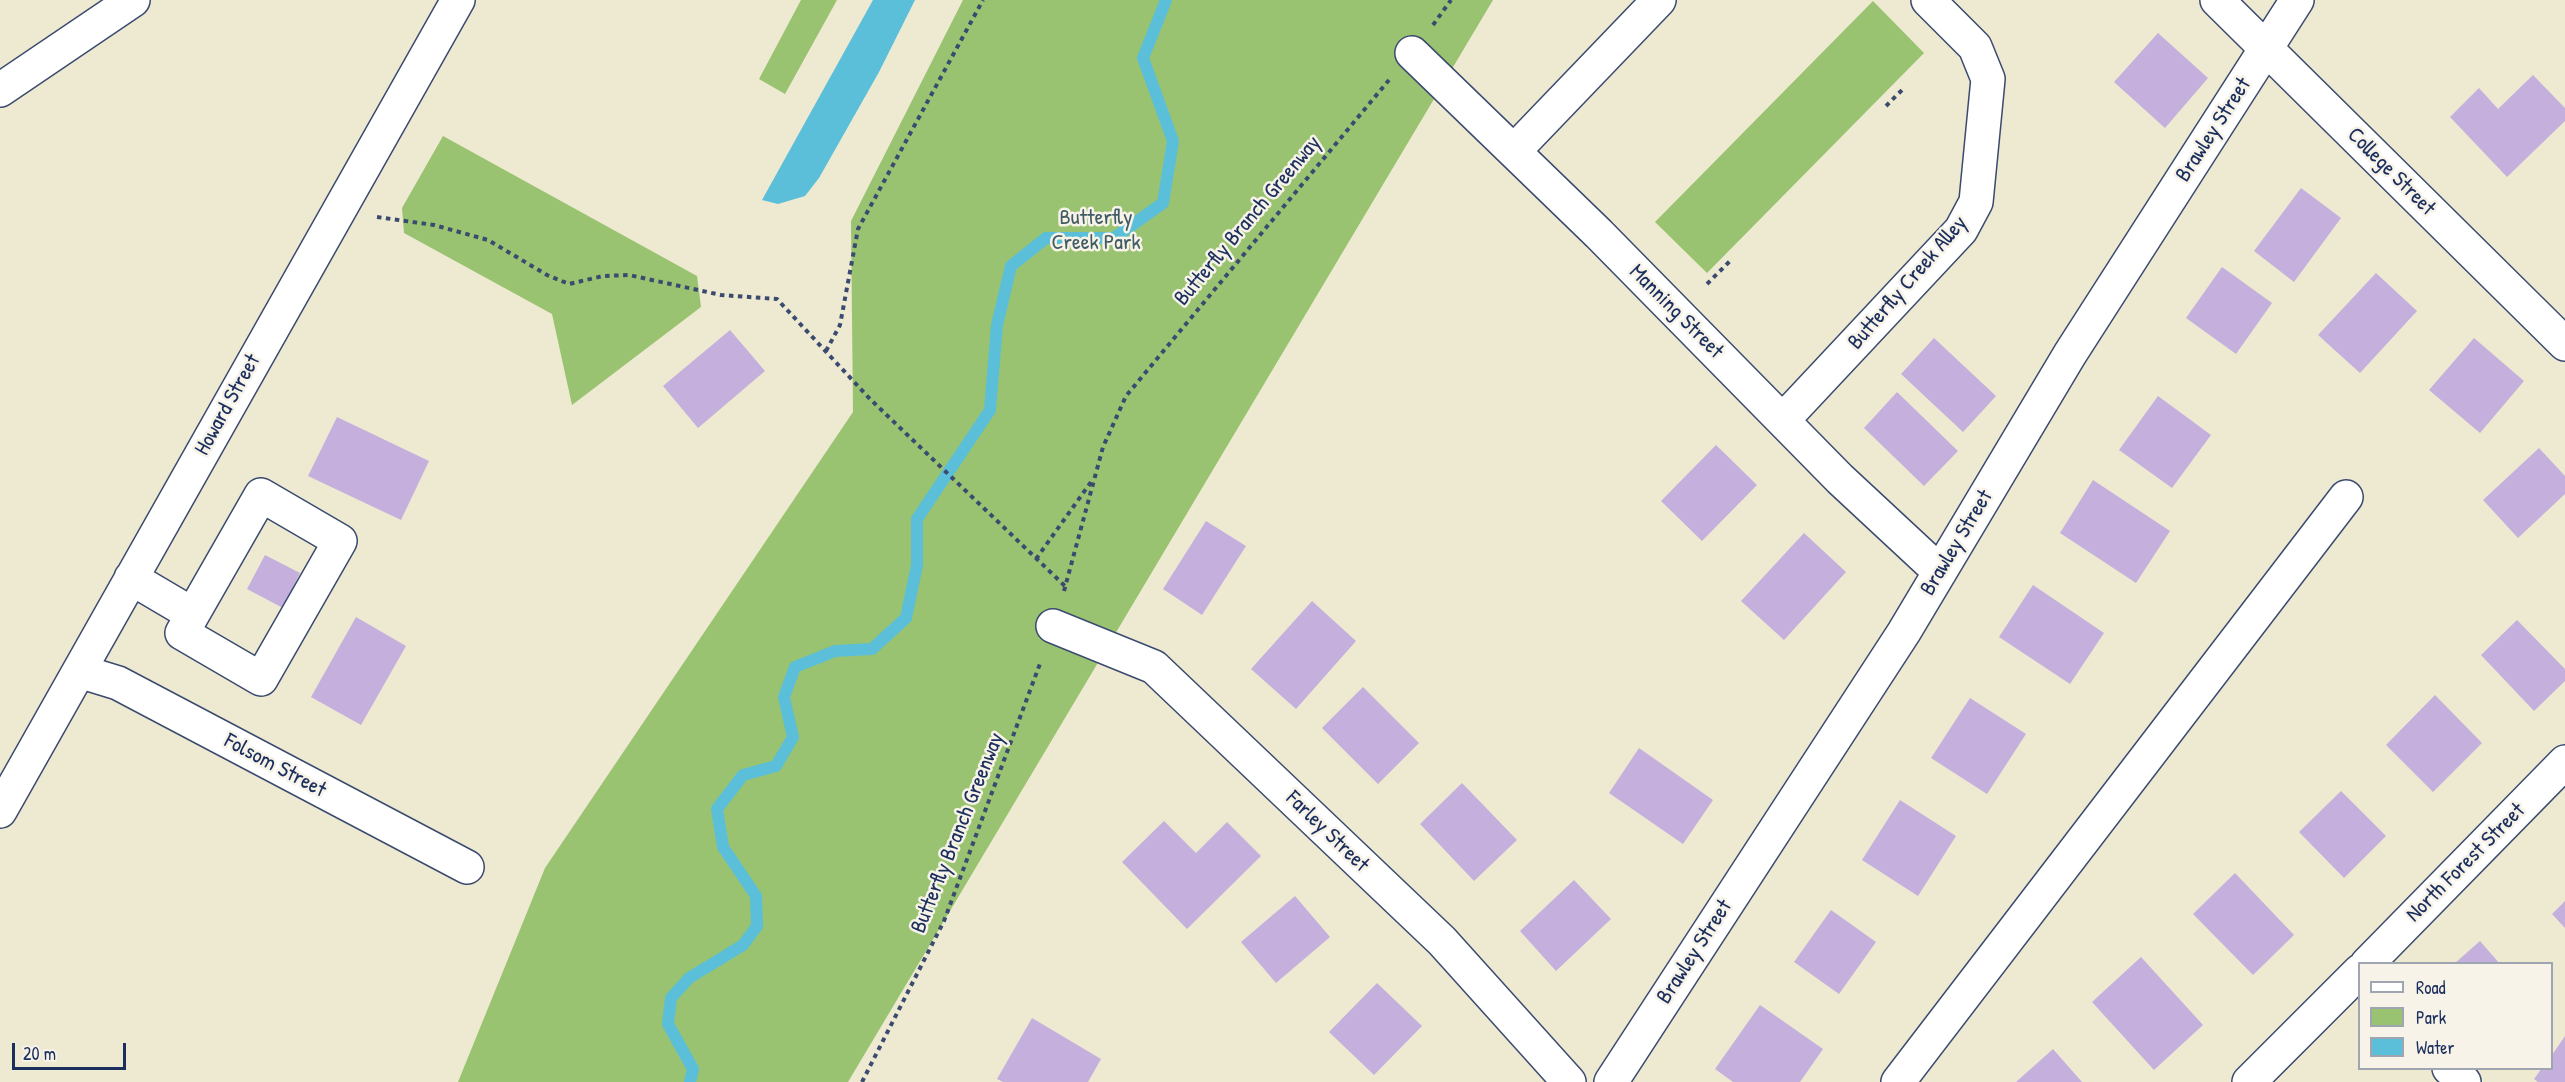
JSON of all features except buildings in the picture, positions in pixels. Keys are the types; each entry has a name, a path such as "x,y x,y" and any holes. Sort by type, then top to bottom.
{"street":[{"path":"0,90 132,0"},
{"name":"Howard Street","path":"0,811 458,0"},
{"path":"1515,150 1659,0"},
{"name":"Butterfly Creek Alley","path":"1782,420 1960,230 1976,202 1988,79 1975,47 1928,0"},
{"name":"College Street","path":"2217,0 2565,344"},
{"name":"Brawley Street","path":"1611,1082 1898,642 2070,354 2297,0"},
{"name":"Manning Street","path":"1412,52 1515,150 1840,479 1940,572"},
{"path":"261,495 340,541 261,679 182,633 192,615 261,495"},
{"path":"1898,1082 2346,497"},
{"path":"131,578 192,615"},
{"name":"Farley Street","path":"1053,626 1154,667 1442,941 1569,1082"},
{"name":"Folsom Street","path":"80,671 118,682 467,867"},
{"name":"North Forest Street","path":"2372,962 2565,762"},
{"name":"North Forest Street","path":"2249,1082 2358,977"},
{"path":"2451,1070 2464,1082"}],"path":[{"path":"826,351 840,325 858,229 983,0"},
{"name":"Butterfly Branch Greenway","path":"862,1082 944,921 1027,704 1066,587 1103,447 1126,396 1412,52 1451,0"},
{"path":"1886,106 1902,90"},
{"path":"373,217 434,225 488,240 547,275 569,284 603,276 629,275 721,295 777,299 870,399 1066,587"},
{"path":"1707,284 1731,260"},
{"name":"Butterfly Branch Greenway","path":"1036,559 1094,478"}],"green space":[{"path":"801,0 837,0 785,94 759,79"},
{"name":"Butterfly Creek Park","path":"963,0 1493,0 848,1082 458,1082 545,868 853,412 851,221"},
{"path":"1873,1 1924,53 1707,273 1655,222"},
{"path":"443,136 697,276 701,307 572,405 552,314 404,233 402,208"}],"water":[{"path":"873,0 915,0 879,72 819,178 805,196 778,204 762,200"}],"waterway":[{"path":"690,1082 693,1069 668,1024 671,998 689,978 743,945 757,926 756,896 723,847 717,809 743,775 776,766 793,737 784,697 795,667 835,651 872,649 906,618 917,565 917,519 990,410 997,325 1011,266 1046,238 1114,238 1163,203 1173,141 1143,58 1166,0"}]}
